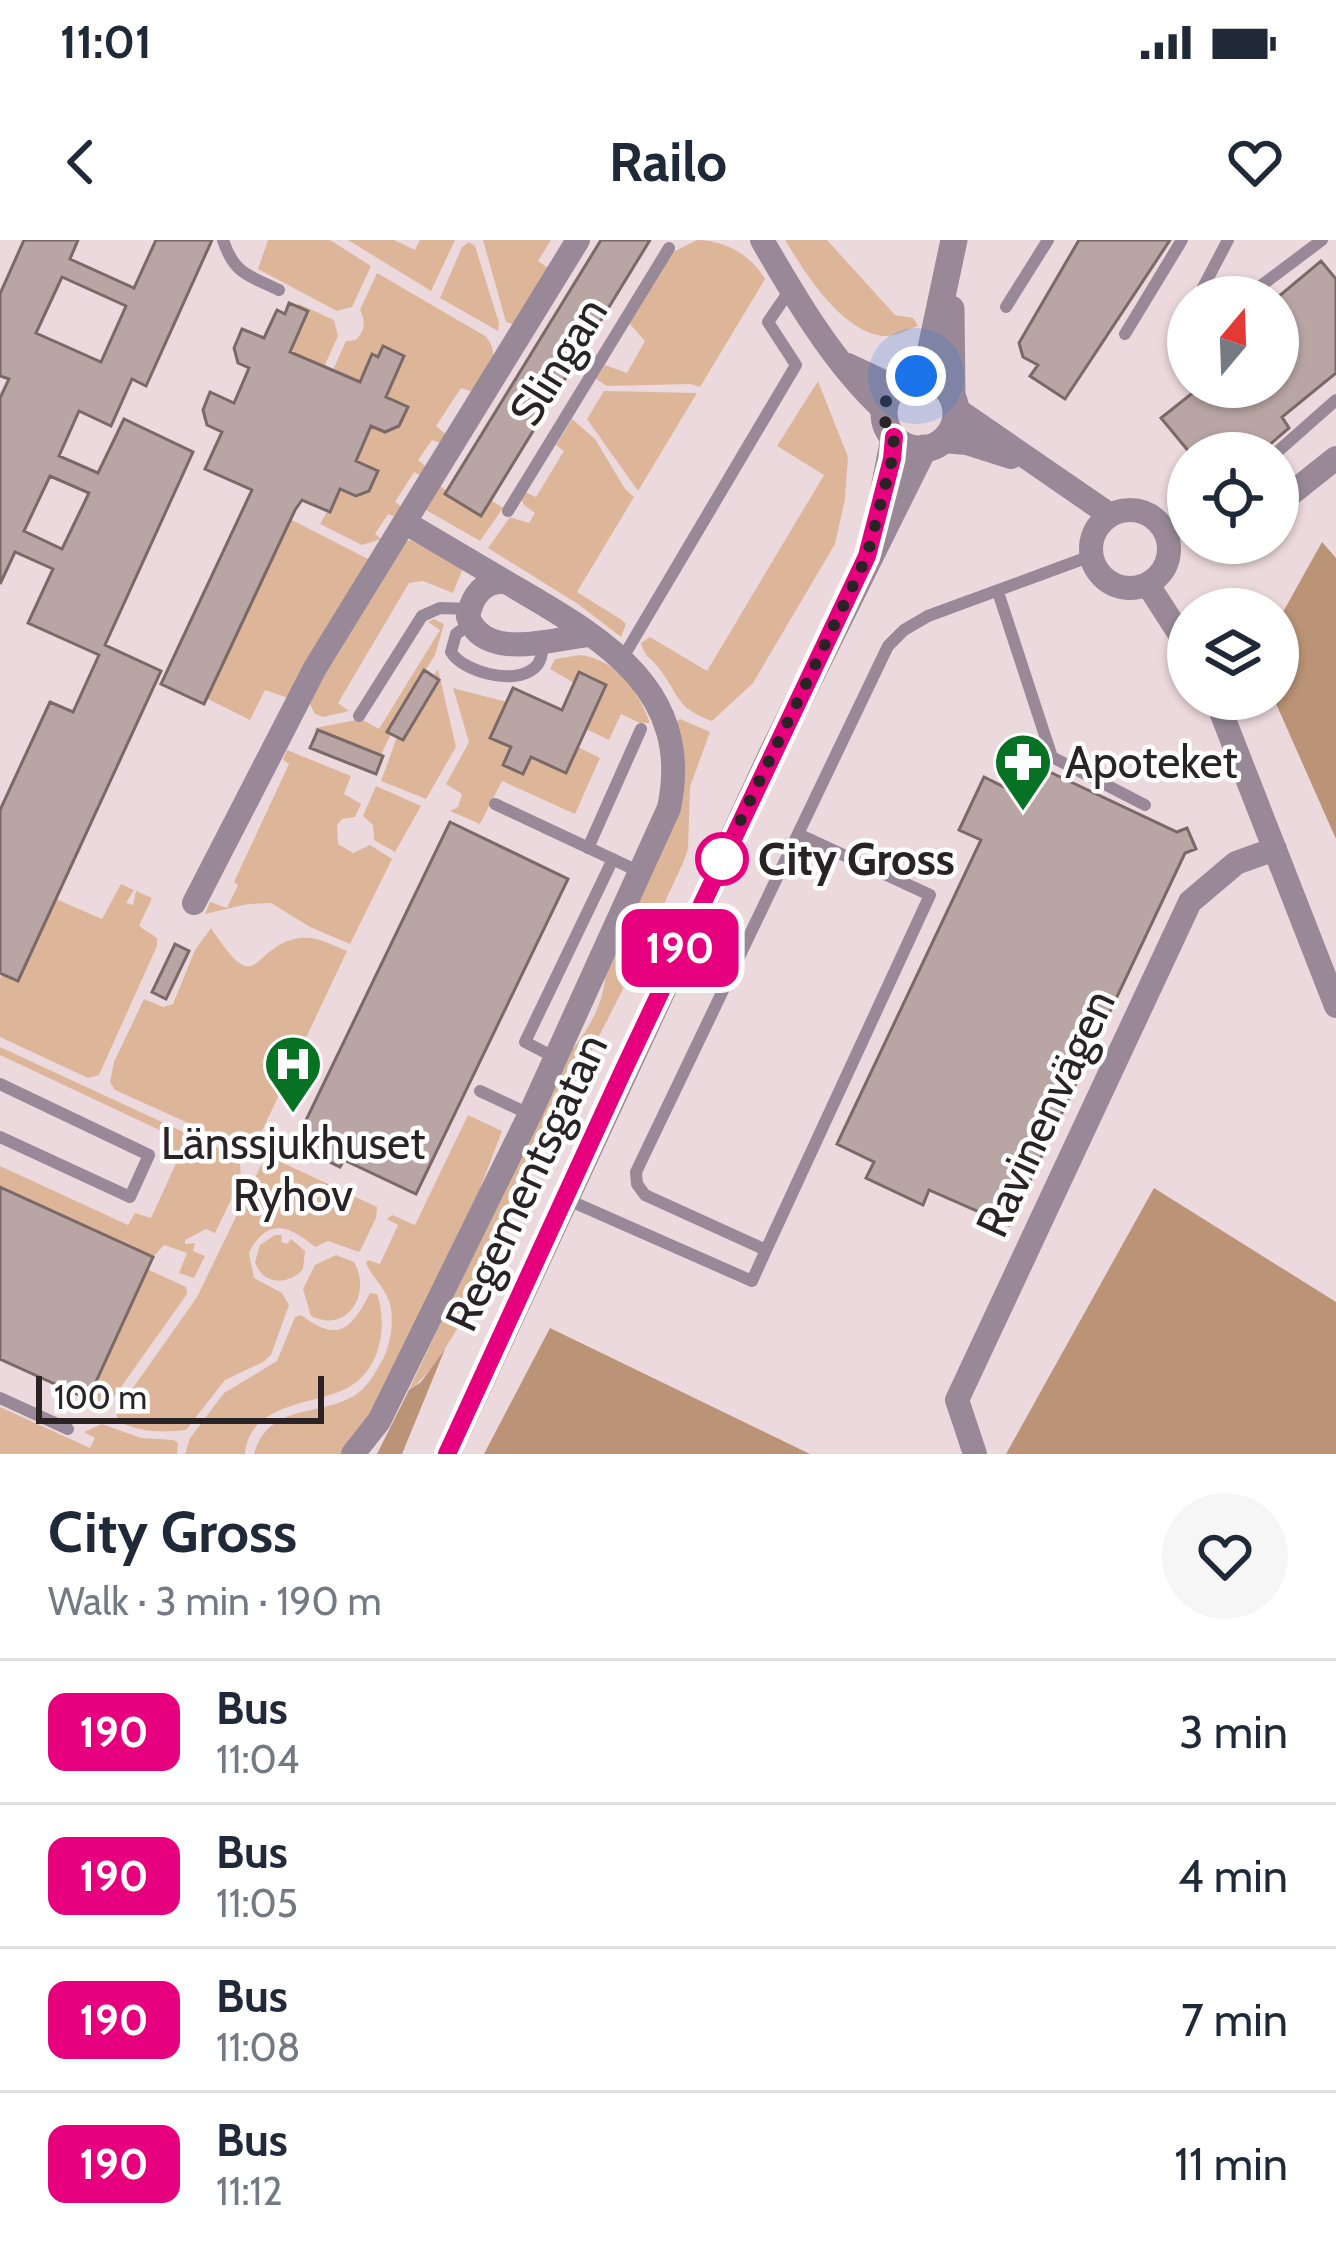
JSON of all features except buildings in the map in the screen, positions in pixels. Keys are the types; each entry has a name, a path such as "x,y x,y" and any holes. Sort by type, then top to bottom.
{"street":[{"path":"194,903 315,668 578,240"},
{"path":"762,240 790,289 844,363 898,391 937,380 954,402 1110,515"},
{"path":"952,250 930,353 898,391 888,429 913,448 967,443 1047,472"},
{"path":"933,445 955,421 952,250"},
{"name":"Regementsgatan","path":"867,556 894,437"},
{"name":"Regementsgatan","path":"447,1454 867,556 933,445"},
{"path":"1299,487 1336,458"},
{"path":"1167,532 1147,513 1135,510 1110,515 1094,532 1091,556 1095,568 1124,588 1148,585 1168,564"},
{"path":"353,1454 379,1421 530,1114 642,873 674,787 672,743 658,702 622,659 406,523"},
{"path":"506,582 477,592 470,616 481,637 515,645 588,635"},
{"path":"1148,585 1167,614"},
{"path":"1224,720 1336,1006"},
{"name":"Ravinenvägen","path":"975,1454 958,1400 1190,902 1236,863 1275,849"}],"lane":[{"path":"223,240 238,270 279,290"},
{"path":"1006,307 1048,240"},
{"path":"1125,334 1182,240"},
{"path":"1209,276 1228,240"},
{"path":"1274,276 1322,240"},
{"name":"Slingan","path":"508,511 669,248"},
{"path":"622,659 796,365 768,322 790,289"},
{"path":"1299,433 1336,400"},
{"path":"766,1250 645,1195 636,1172 888,646 928,616 1091,556"},
{"path":"998,592 1052,757 1144,805"},
{"path":"359,716 422,616 440,608 470,616"},
{"path":"588,848 641,729"},
{"path":"495,804 642,873"},
{"path":"564,1198 752,1281 929,895 798,834"},
{"path":"556,1058 525,1042 613,860"},
{"path":"0,1084 149,1155 130,1197 0,1137"},
{"path":"481,1091 530,1114"},
{"path":"0,1398 68,1430"}],"shaded area":[{"path":"268,240 330,240 371,266 352,307 337,311 258,269"},
{"path":"348,240 394,240 415,250 420,240 455,240 431,291"},
{"path":"483,240 551,240 538,261 551,270 515,325 506,322"},
{"path":"697,240 736,250 765,279 700,387 607,386 596,379 605,365 627,373 645,341 629,323 673,252"},
{"path":"785,240 827,240 895,315 913,318 918,326 883,336 853,324 826,298"},
{"path":"469,242 475,246 498,331 440,298 462,247"},
{"path":"377,273 485,336 493,357 473,392 461,388 436,426 448,436 443,444 432,440 418,460 429,469 424,477 414,472 395,502 405,509 400,519 388,514 375,534 381,539 362,545 320,524 340,489 356,496 369,491 378,471 356,461 371,426 385,432 399,426 408,408 386,397 404,355 383,347 378,357 371,355 360,382 333,370 346,341 356,340 361,333 360,310"},
{"path":"296,306 334,320 338,336 324,367 290,352 308,312"},
{"path":"818,381 848,457 835,544 753,683 712,721 684,705 641,643 650,637 707,671 824,475 777,446"},
{"path":"604,391 697,393 638,491 587,419"},
{"path":"572,419 595,439 634,497 577,592 626,624 621,637 488,548 510,517 529,523 535,513 521,498 525,492 536,497 564,451 556,445"},
{"path":"440,486 481,515 491,500 503,508 480,541 426,510"},
{"path":"290,519 370,560 288,698 265,690 250,720 208,699 209,693"},
{"path":"411,540 463,568 453,593 423,581 409,583 338,703 349,711 323,717 315,714 309,702 399,544"},
{"path":"1322,542 1336,558 1336,839 1283,720 1299,720 1296,588"},
{"path":"434,619 444,624 435,655 388,731 391,734 381,755 318,730 315,736 315,728 361,719 379,729 440,630 428,622"},
{"path":"580,655 615,670 639,699 650,723 621,714 609,740 586,729 606,684 579,672 574,683 550,669 555,659"},
{"path":"438,669 456,747 426,799 381,781 397,737 403,740 439,680 433,676"},
{"path":"453,688 507,702 491,737 511,747 504,766 523,774 531,757 566,773 578,747 600,758 575,814 502,781 480,824 450,811 458,807 462,794 446,784 469,742"},
{"path":"680,719 710,732 690,787 688,849 683,863 556,1117 470,1305 429,1371 409,1390 566,1057 599,1004 606,968 684,765"},
{"path":"287,750 351,776 344,794 361,804 355,817 337,825 338,844 353,853 370,845 392,859 350,944 271,903 205,914 210,902 227,908 238,885 234,882 289,764 283,760"},
{"path":"376,786 421,806 395,852 374,840 373,825 363,816"},
{"path":"121,884 134,890 126,903 133,905 136,891 152,898 139,926 157,938 157,946 99,1075 88,1078 0,1037 0,979 2,974 18,981 56,899 102,919"},
{"path":"211,928 227,951 248,966 300,938 347,951 252,1152 115,1090 110,1082 114,1062 144,999 163,1007 173,1004 195,950"},
{"path":"0,1047 231,1154 240,1164 241,1179 215,1233 206,1229 185,1240 185,1244 195,1243 193,1251 205,1256 194,1278 179,1273 187,1253 164,1245 153,1257 0,1187 0,1166 128,1225 135,1213 151,1218 179,1157 165,1149 170,1135 0,1055"},
{"path":"468,1115 502,1131 478,1194 350,1454 254,1454 271,1426 354,1396 374,1374 388,1346 392,1318 388,1298 366,1263 380,1264 398,1225 387,1219 392,1215 415,1225"},
{"path":"266,1155 377,1207 361,1249 328,1241 315,1247 279,1228 263,1234 249,1253 254,1278 282,1293 289,1305 271,1355 225,1380 186,1430 151,1431 118,1421 116,1412 197,1297"},
{"path":"1154,1188 1336,1302 1336,1454 1006,1454"},
{"path":"282,1235 281,1242 287,1244 291,1239 305,1251 303,1269 284,1280 263,1275 255,1262 260,1245"},
{"path":"336,1255 354,1262 359,1274 358,1297 346,1315 324,1320 311,1316 303,1289 315,1265"},
{"path":"147,1269 186,1287 187,1294 109,1404 100,1410 85,1405"},
{"path":"370,1293 377,1294 381,1336 372,1363 354,1384 268,1416 249,1438 245,1454 185,1454 190,1438 224,1393 277,1361 295,1317 301,1315 325,1329 342,1328 350,1324"},
{"path":"550,1328 810,1454 484,1454"},
{"path":"445,1349 402,1454 377,1454 409,1390 421,1382"},
{"path":"0,1407 90,1448 95,1438 84,1432 102,1424 141,1438 174,1440 177,1454 0,1454"}],"bus line":[{"name":"190","path":"447,1454 867,556 894,437"}],"place":[{"name":"Apoteket","path":"1023,813"},
{"name":"City Gross","path":"722,859"},
{"name":"Länssjukhuset Ryhov","path":"293,1115"}],"route":[{"path":"722,859 867,556 892,459 894,437 884,420 886,401 895,387 916,376"}]}
